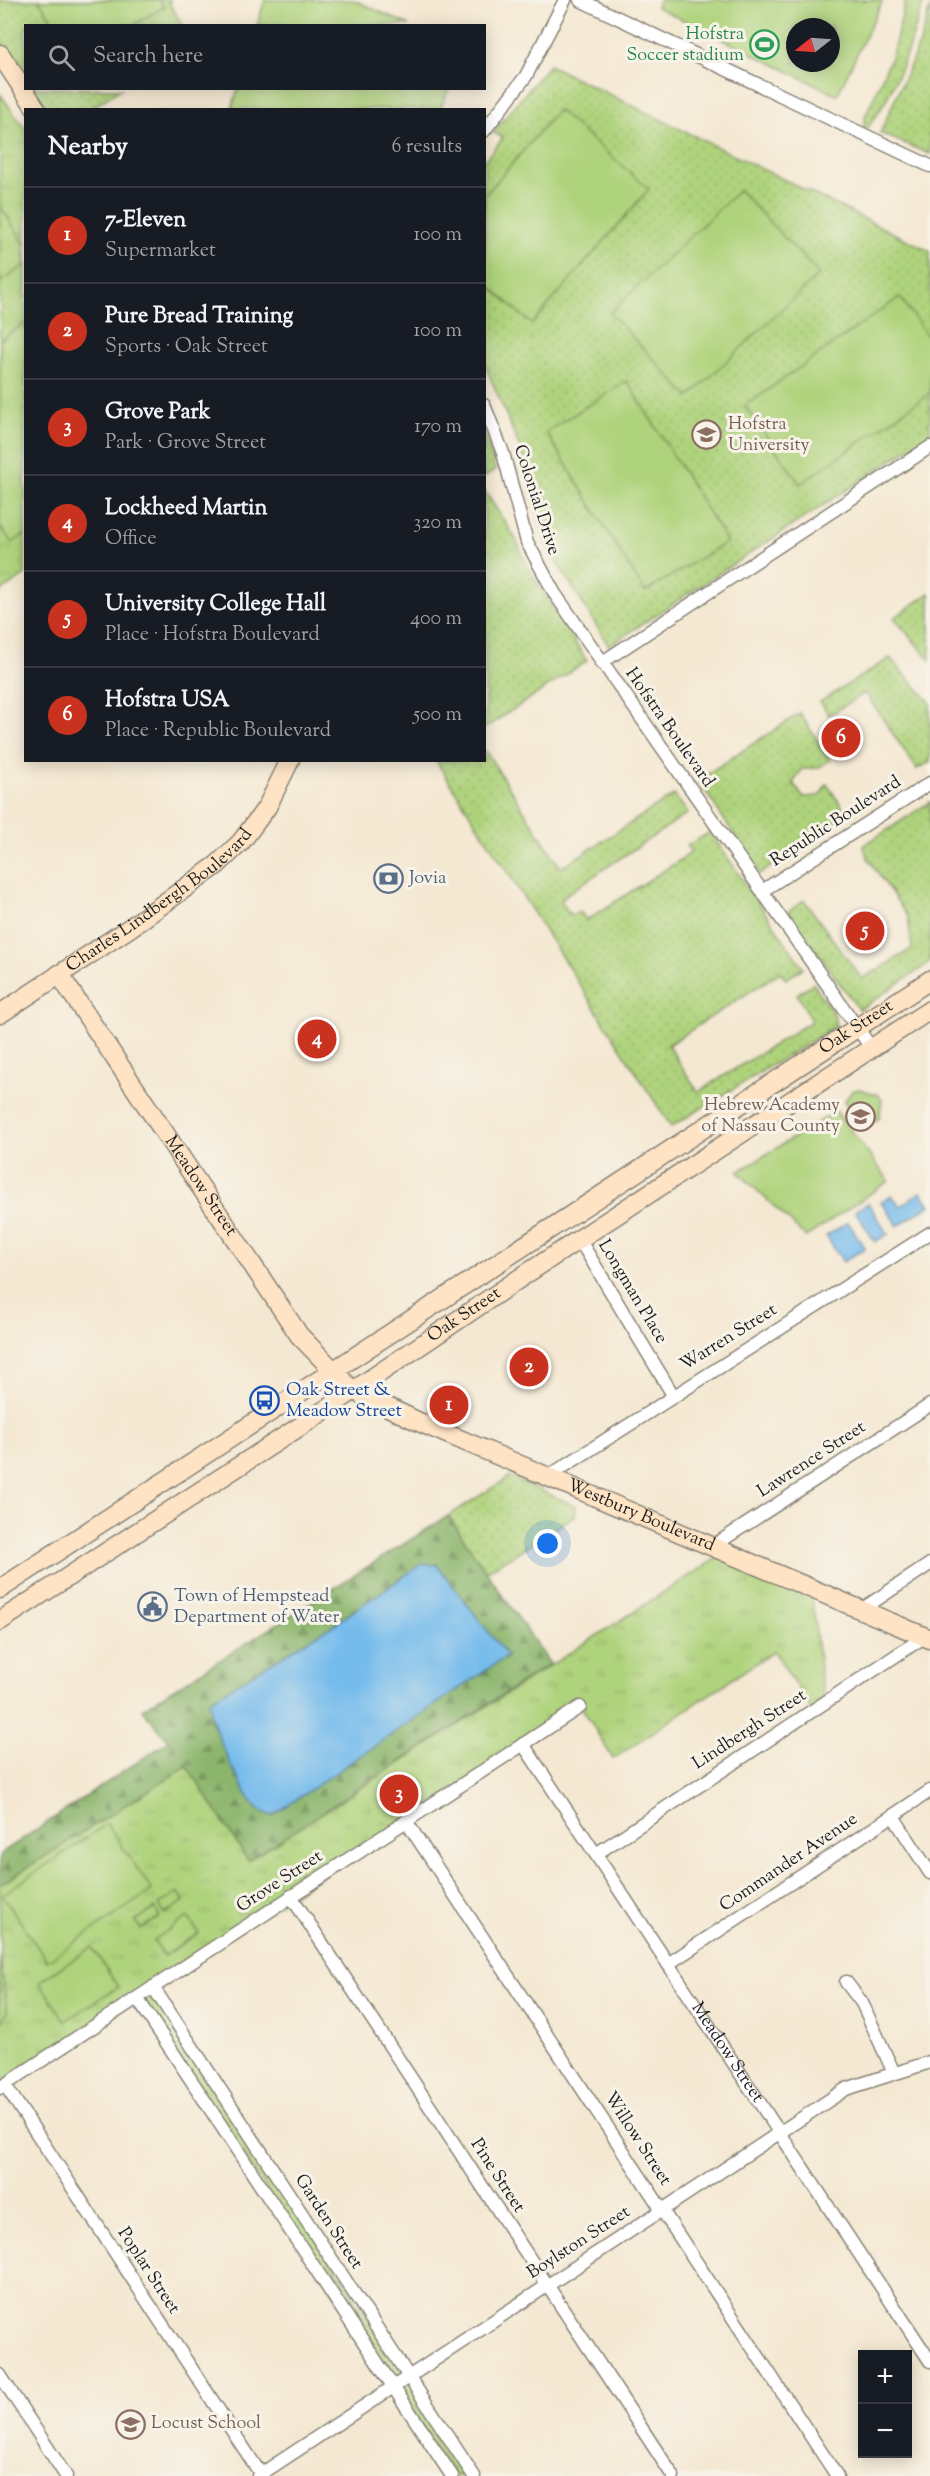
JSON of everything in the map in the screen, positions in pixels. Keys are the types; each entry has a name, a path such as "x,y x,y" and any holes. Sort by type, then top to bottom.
{"street":[{"path":"486,128 526,76 565,0"},
{"path":"580,0 930,166"},
{"path":"0,54 36,108"},
{"name":"Colonial Drive","path":"486,410 503,453 527,543 555,594 601,663"},
{"name":"Hofstra Boulevard","path":"872,1049 601,663 930,447"},
{"name":"Charles Lindbergh Boulevard","path":"0,1014 217,866 241,842 267,807 289,762"},
{"name":"Republic Boulevard","path":"762,891 930,783"},
{"name":"Meadow Street","path":"58,974 300,1335 352,1390"},
{"name":"Oak Street","path":"0,1589 125,1505 334,1373 930,980"},
{"name":"Oak Street","path":"0,1621 930,1010"},
{"name":"Warren Street","path":"549,1476 930,1233"},
{"name":"Longman Place","path":"579,1239 673,1395"},
{"path":"389,1366 382,1383 395,1411"},
{"name":"Westbury Boulevard","path":"352,1390 395,1411 927,1638"},
{"name":"Lawrence Street","path":"713,1546 930,1405"},
{"path":"125,1505 142,1529"},
{"path":"861,1610 930,1564"},
{"name":"Lindbergh Street","path":"596,1854 927,1638"},
{"name":"Grove Street","path":"2,2086 580,1707"},
{"name":"Meadow Street","path":"523,1744 930,2361"},
{"name":"Commander Avenue","path":"668,1964 930,1791"},
{"path":"893,1816 930,1873"},
{"name":"Willow Street","path":"406,1821 837,2476"},
{"name":"Pine Street","path":"291,1896 673,2476"},
{"path":"846,1982 862,2003 894,2073"},
{"name":"Garden Street","path":"153,1987 474,2476"},
{"name":"Garden Street","path":"137,1998 452,2476"},
{"name":"Boylston Street","path":"260,2476 846,2089 930,2062"},
{"name":"Poplar Street","path":"2,2086 260,2476"},
{"path":"312,2263 326,2252"},
{"path":"0,2375 66,2476"}],"green space":[{"path":"0,0 171,0 169,3 182,24 24,24 24,90 0,54"},
{"path":"39,0 159,0 164,7 135,24 54,24"},
{"path":"265,0 354,0 407,24 257,24"},
{"name":"Hofstra Soccer stadium","path":"659,0 883,0 837,95 790,72 840,72 840,18 786,18 786,70 656,7"},
{"path":"906,0 924,0 900,71 883,105 862,134 865,117 892,55"},
{"path":"930,7 930,154 880,133 920,43"},
{"path":"549,65 930,251 930,435 609,646 548,548 520,448 486,367 486,159 503,138 493,132"},
{"path":"24,90 119,90 92,108 36,108"},
{"path":"237,90 449,90 440,108 232,108"},
{"path":"0,94 24,127 24,576 0,592"},
{"path":"558,110 649,189 532,324 486,283 486,194"},
{"path":"739,190 819,274 689,397 610,313"},
{"path":"0,206 24,242 24,266 0,282"},
{"path":"900,297 930,340 930,393 800,484 745,406"},
{"path":"24,324 24,535 12,543 0,526 0,340"},
{"path":"627,381 727,542 645,592 546,432"},
{"path":"486,436 495,470 486,476"},
{"path":"486,493 516,539 528,568 587,661 486,727"},
{"path":"930,593 930,660 894,618"},
{"path":"890,658 930,702 930,762 917,769 865,693 829,715 820,702"},
{"path":"800,713 830,760 818,768 802,769 793,783 803,797 819,796 827,784 847,814 760,874 698,780"},
{"path":"486,752 561,868 674,795 688,813 567,894 561,901 571,916 579,911 587,920 691,853 687,846 710,832 803,968 786,979 780,972 668,1045 698,1092 812,1021 797,994 813,983 834,1014 836,1026 671,1127 437,762 486,762"},
{"path":"930,802 930,962 859,1010 788,912 804,900 862,979 912,949 908,917 869,860 863,846"},
{"path":"859,1089 878,1095 882,1100 879,1118 863,1130 844,1102 852,1091"},
{"path":"836,1111 889,1181 806,1237 738,1172"},
{"path":"509,1477 576,1506 575,1516 486,1572 448,1516"},
{"path":"448,1516 550,1664 248,1861 187,1766 0,1885 0,1854 169,1741 142,1709","holes":["422,1564 507,1656 272,1815 257,1809 227,1756 209,1715"]},
{"path":"726,1552 811,1589 824,1704 812,1711 774,1651 613,1759 581,1706 0,2087 0,1885 187,1766 248,1861"},
{"path":"107,1824 152,1890 47,1961 2,1895"},
{"path":"178,1892 184,1901 165,1914 159,1905"},
{"path":"155,1908 160,1917 141,1929 135,1921"},
{"path":"188,1917 199,1933 164,1956 154,1940"},
{"path":"92,1947 118,1987 65,2021 39,1982"},
{"path":"0,1955 7,2011 0,2024"},
{"path":"153,1990 472,2476 454,2476 140,1998"}],"water":[{"path":"921,1192 930,1205 898,1226 881,1202 892,1195 900,1206"},
{"path":"868,1203 888,1234 875,1242 855,1211"},
{"path":"848,1222 865,1248 843,1262 826,1236"},
{"path":"422,1564 437,1565 507,1656 272,1816 259,1810 249,1797 226,1755 214,1725 210,1700 330,1627"}],"place":[{"name":"Hofstra Soccer stadium","path":"765,45"},
{"name":"Hofstra University","path":"707,435"},
{"name":"Hofstra USA","path":"841,738"},
{"name":"Jovia","path":"388,879"},
{"name":"University College Hall","path":"865,931"},
{"name":"Lockheed Martin","path":"317,1039"},
{"name":"Hebrew Academy of Nassau County","path":"861,1116"},
{"name":"Pure Bread Training","path":"529,1367"},
{"name":"Oak Street & Meadow Street","path":"265,1401"},
{"name":"7-Eleven","path":"449,1405"},
{"name":"Town of Hempstead Department of Water","path":"153,1607"},
{"name":"Grove Park","path":"399,1794"},
{"name":"Locust School","path":"130,2424"}]}
